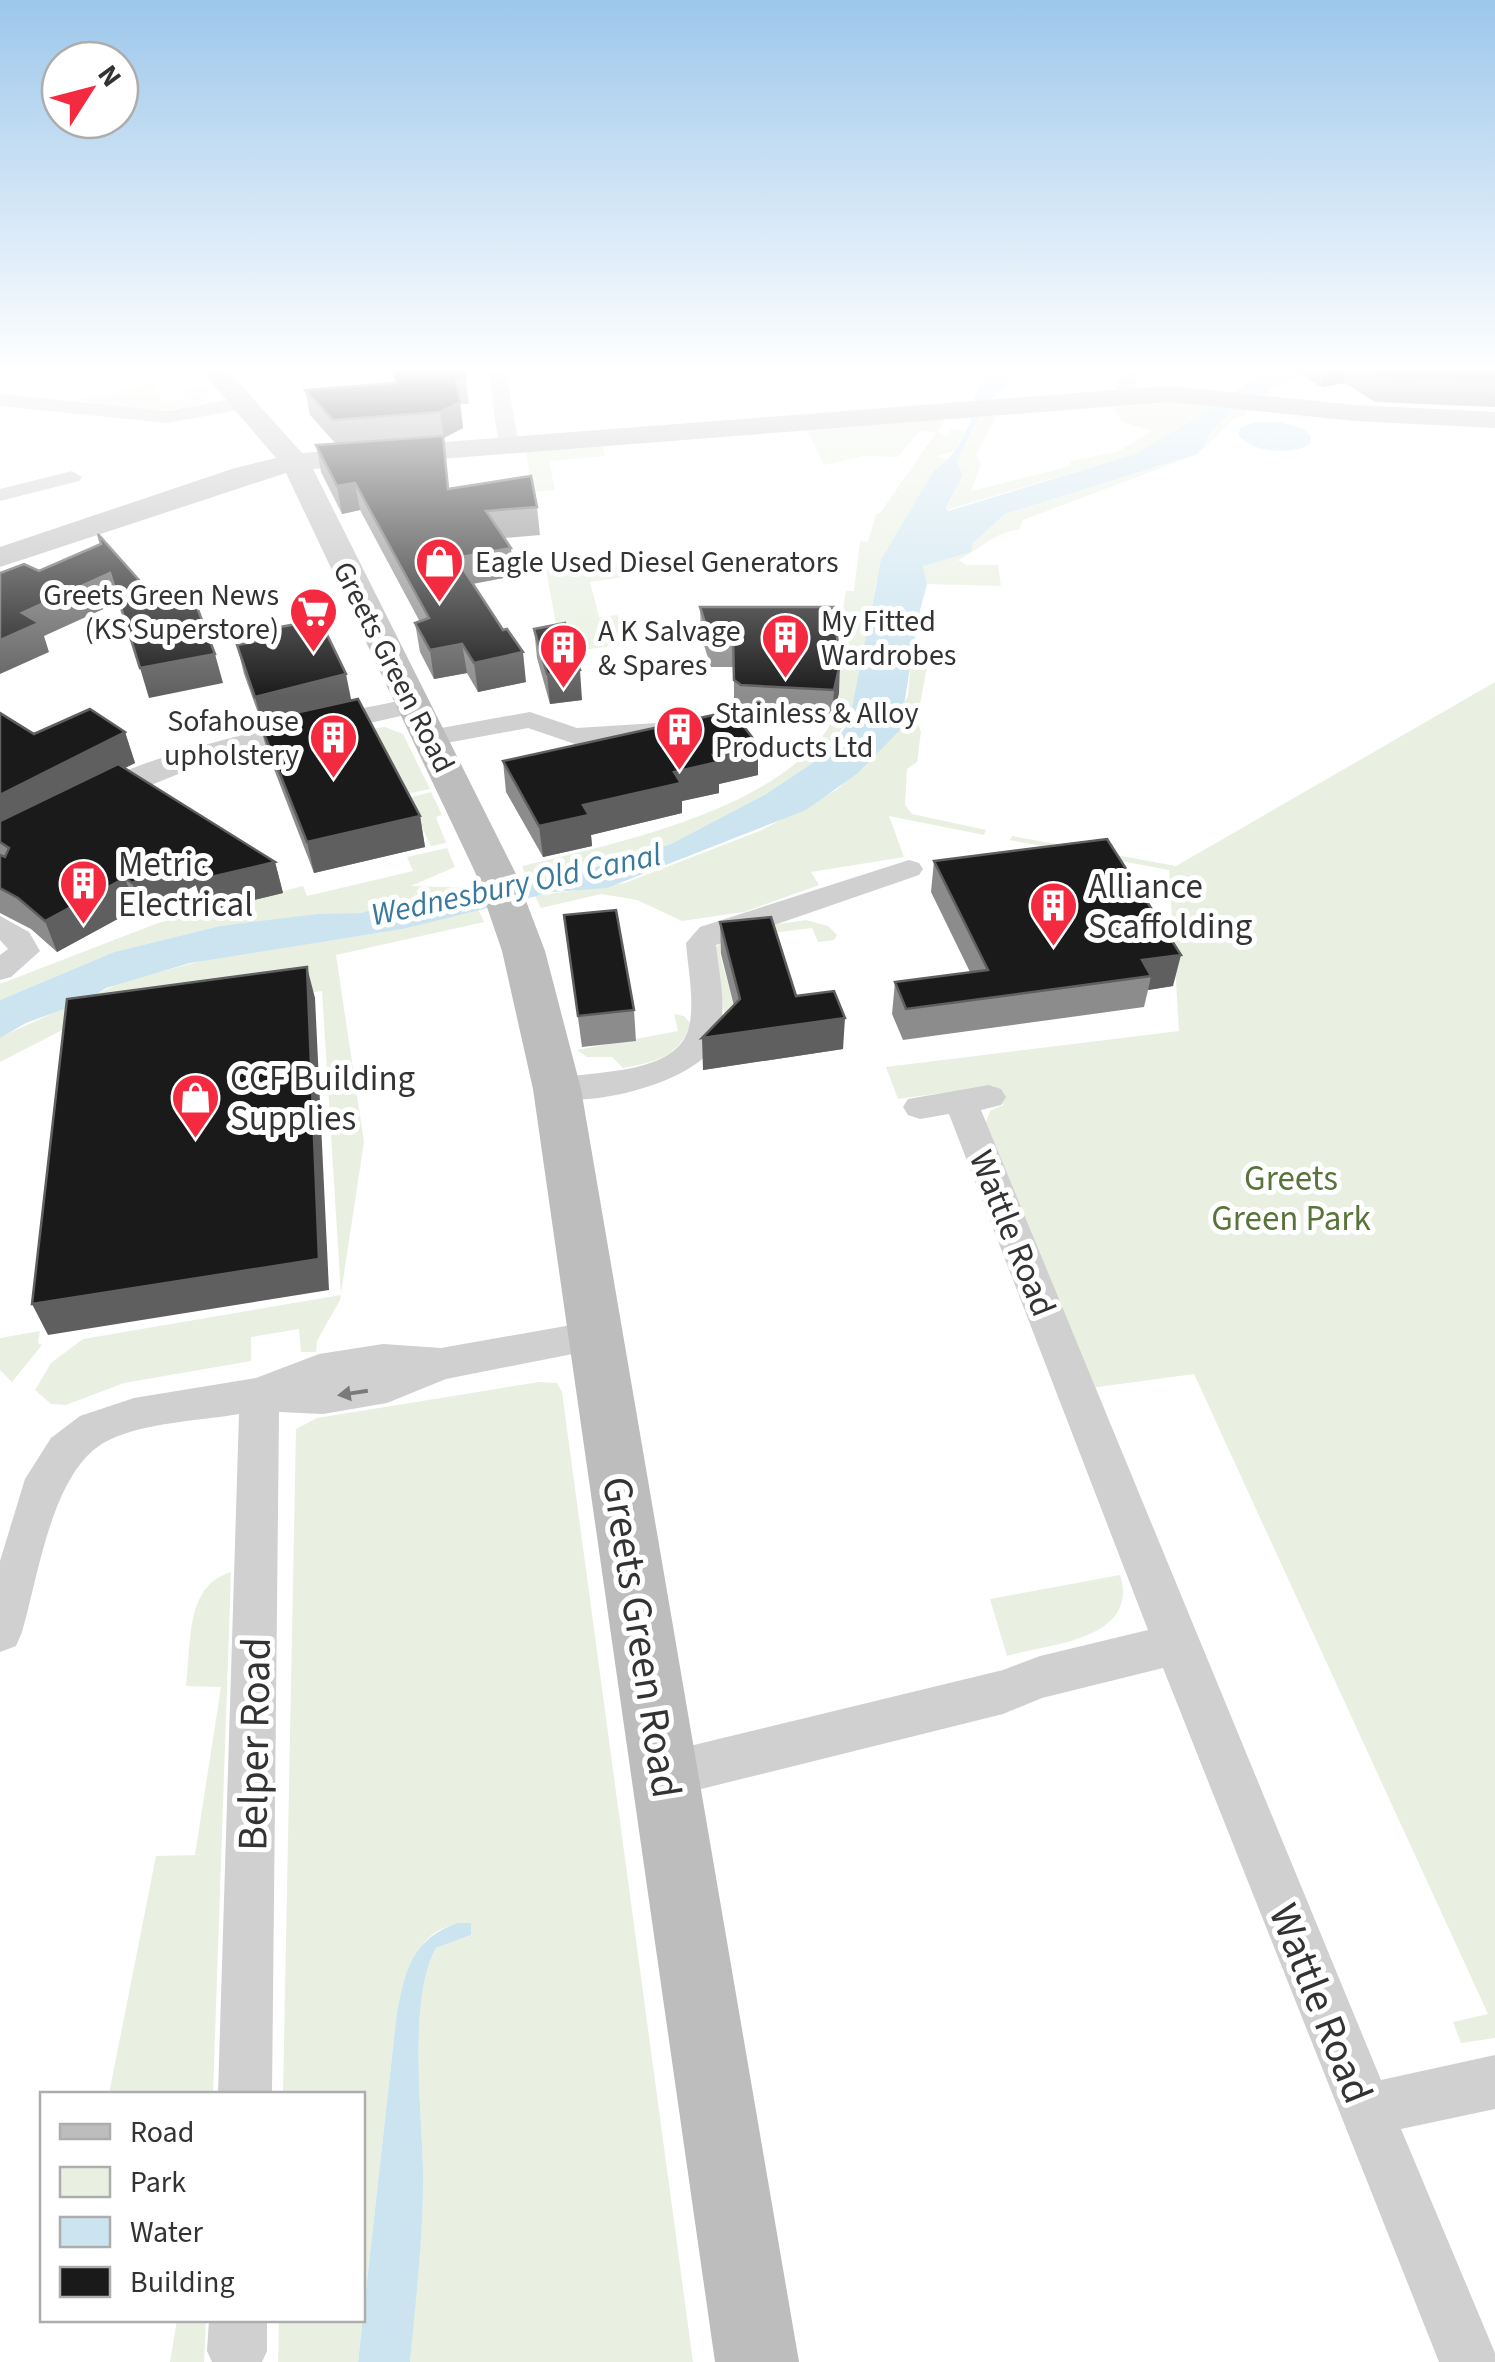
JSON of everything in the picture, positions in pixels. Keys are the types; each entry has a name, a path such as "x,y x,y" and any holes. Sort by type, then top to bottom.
{"main road":[{"path":"0,556 242,476"},
{"name":"Greets Green Road","path":"302,476 504,893 557,1089 757,2362"}],"street":[{"path":"0,495 72,477"},
{"path":"81,805 122,784 251,739 414,706"},
{"path":"430,738 530,720 575,736 692,727"},
{"path":"557,1089 663,1070 682,1063 694,1052 706,1030 701,943 711,934 909,868"},
{"path":"0,925 26,951 0,970"},
{"name":"Wattle Road","path":"957,1102 1469,2362"},
{"path":"0,1632 46,1479 65,1450 94,1428 134,1415 260,1394 323,1398 386,1388 441,1364 594,1336"},
{"name":"Belper Road","path":"244,2092 260,1394"},
{"path":"665,1775 1003,1692 1040,1677 1176,1644"},
{"path":"1366,2110 1495,2082"}],"green space":[{"path":"530,476 552,476 555,490 533,492"},
{"path":"906,476 931,476 876,582 853,712 823,756 766,794 671,844 530,885 522,866 687,821 768,783 801,758 827,730 839,693 771,607 843,608 846,591 854,591 860,541 868,542 876,514"},
{"path":"962,476 976,476 971,491 1030,476 1060,476 946,510"},
{"path":"1126,476 1139,476 1023,520 1019,530 995,537 958,560 967,565 998,565 1001,586 927,584 923,566 970,552 972,544 1005,514"},
{"path":"586,554 590,566 641,563 644,574 590,582 599,617 617,615 634,643 561,653 544,557"},
{"path":"912,649 930,651 917,720 921,732 917,762 907,769 905,805 912,814 986,830 984,835 889,816 904,857 811,872 819,885 744,912 682,921 637,900 601,894 541,908 535,896 625,883 762,830 836,790 866,764 908,696"},
{"name":"Greets Green Park","path":"1495,682 1495,2038 1461,2043 1453,2022 1488,2014 1194,1374 1091,1388 986,1122 990,1111 1003,1105 994,1086 898,1099 886,1067 1179,1031 1169,870 1010,840 1012,836 1176,866"},
{"path":"385,727 403,734 430,789 406,794 371,729"},
{"path":"431,792 442,815 436,817 446,843 431,846 408,798"},
{"path":"447,848 455,867 411,886 471,888 473,895 439,901 392,902 361,913 220,926 114,952 0,1000 0,984 158,923 303,886 307,896 413,871 407,857"},
{"path":"478,909 484,922 336,955 364,1142 341,1294 322,991 76,1023 0,1062 0,1037 125,981 209,959 403,929"},
{"path":"806,920 828,926 837,935 834,940 818,942 812,928 756,935 761,949 720,954 738,1021 725,1018 714,950 719,944 772,925"},
{"path":"674,1014 684,1016 691,1024 680,1044 656,1060 623,1068 612,1057 587,1057 577,1050 678,1031"},
{"path":"341,1295 317,1341 316,1352 301,1352 299,1329 251,1337 251,1361 124,1383 66,1405 51,1404 35,1390 51,1363 83,1339"},
{"path":"40,1331 38,1343 42,1345 12,1382 0,1370 0,1338"},
{"path":"539,1382 557,1383 562,1392 693,2362 410,2362 423,2193 419,2056 422,1996 436,1948 471,1935 471,1924 453,1925 427,1939 411,1965 401,1995 365,2299 365,2092 283,2092 296,1429 317,1418"},
{"path":"231,1572 213,2092 109,2092 156,1856 195,1855 221,1687 186,1686 193,1618 205,1590"},
{"path":"1120,1575 1123,1597 1117,1613 1104,1626 1067,1642 1007,1656 990,1599"},
{"path":"177,2322 206,2322 204,2362 170,2362"},
{"path":"279,2322 362,2322 358,2362 278,2362"}],"water":[{"path":"930,476 962,476 948,511 1062,476 1126,476 1005,514 972,544 971,552 923,566 927,584 900,730 858,773 806,810 607,888 553,892 403,929 190,963 106,988 86,1001 26,1023 0,1038 0,1000 114,952 220,926 361,913 393,902 439,901 569,875 671,844 766,794 823,756 849,723 881,560"},
{"path":"471,1923 471,1935 436,1948 422,1996 422,2217 410,2362 358,2362 400,1995 414,1956 443,1929"}],"building":[{"path":"332,476 447,476 448,489 531,476 537,507 486,511 511,548 456,558 503,630 507,629 523,652 474,663 462,644 430,650 415,623 429,618 355,483 337,486"},
{"path":"98,534 163,607 192,594 215,654 140,668 110,573 22,613 39,623 0,640 0,573 24,564 39,571 101,544"},
{"path":"700,607 834,607 840,664 834,690 741,685 734,680 733,638 710,638"},
{"path":"320,620 346,674 255,697 237,645 278,637 274,628"},
{"path":"565,623 580,670 547,674 534,629"},
{"path":"358,699 420,816 307,842 259,721"},
{"path":"90,709 125,732 0,795 0,713 34,734"},
{"path":"732,711 758,745 713,755 718,762 674,772 681,783 583,805 589,815 539,826 503,761"},
{"path":"118,764 275,862 194,881 186,854 132,883 125,878 45,921 0,888 0,855 5,857 9,848 0,842 0,821"},
{"name":"Alliance Scaffolding","path":"1107,839 1181,955 1142,960 1151,976 906,1009 895,982 988,970 934,861"},
{"path":"616,910 634,1010 578,1016 564,915"},
{"path":"771,917 796,996 834,991 845,1018 702,1038 740,999 720,922"},
{"name":"CCF Building Supplies","path":"307,967 319,1259 32,1304 67,999"}],"place":[{"name":"Eagle Used Diesel Generators","path":"440,604"},
{"name":"Greets Green News (KS Superstore)","path":"314,654"},
{"name":"My Fitted Wardrobes","path":"786,680"},
{"name":"A K Salvage & Spares","path":"563,690"},
{"name":"Stainless & Alloy Products Ltd","path":"680,772"},
{"name":"Sofahouse upholstery","path":"334,780"},
{"name":"Metric Electrical","path":"83,926"},
{"name":"Alliance Scaffolding","path":"1053,948"},
{"name":"CCF Building Supplies","path":"195,1140"}],"water label":[{"name":"Wednesbury Old Canal","path":"516,884"}]}
